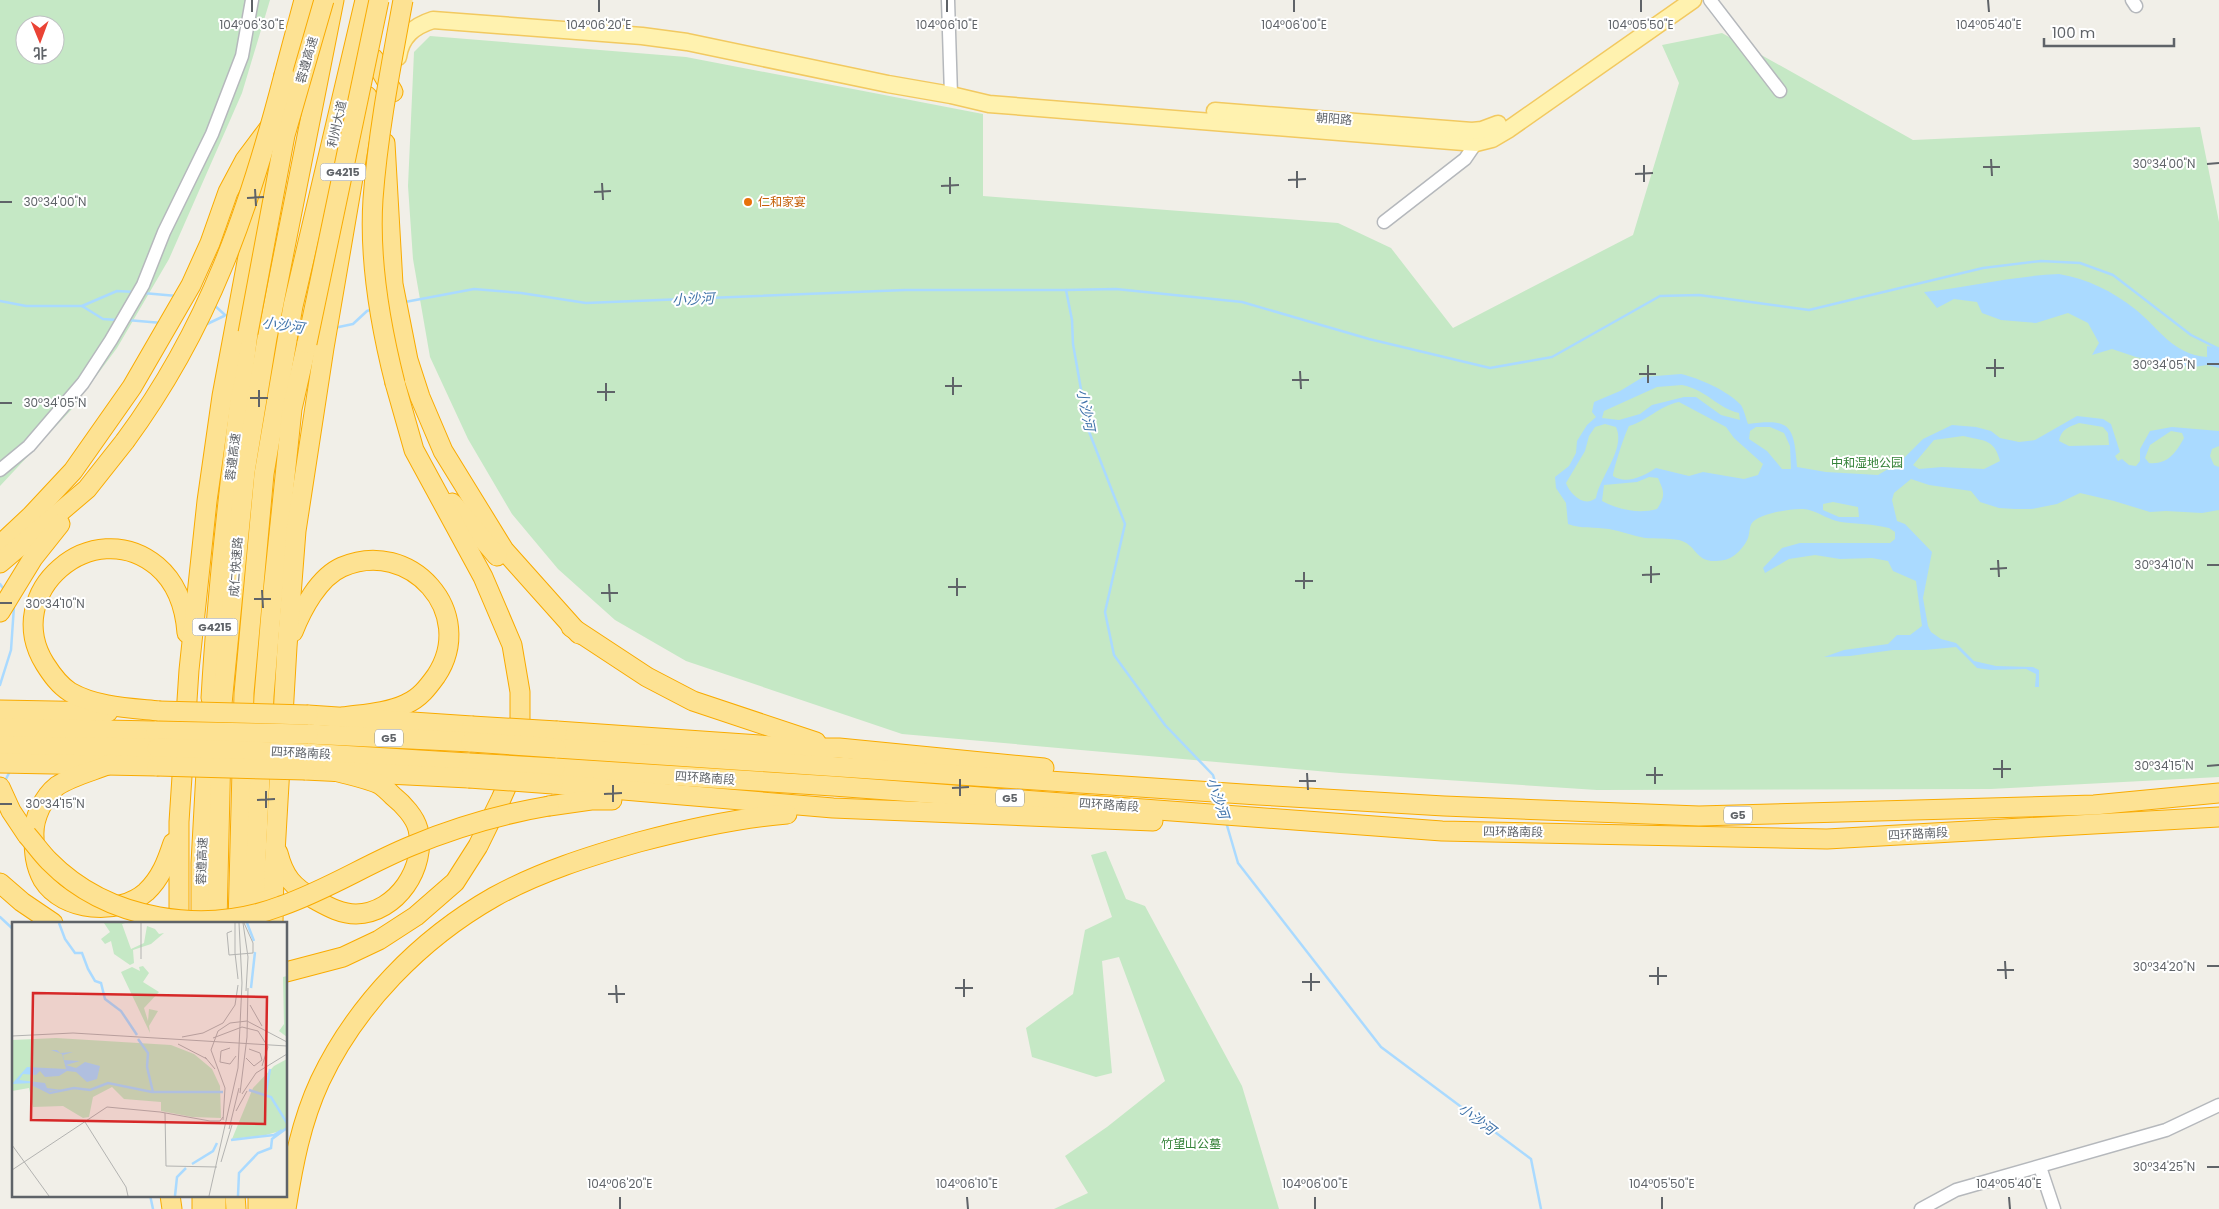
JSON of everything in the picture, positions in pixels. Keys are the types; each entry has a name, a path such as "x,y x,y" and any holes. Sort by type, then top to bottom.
{"highway":[{"path":"0,612 33,558 124,441 165,382 206,308 245,211 268,136 304,0"},
{"path":"179,922 179,822 189,670 208,491 222,396 241,332 240,298 279,116 326,0"},
{"name":"蓉遵高速","path":"201,922 201,863 215,626 241,332 285,135 326,0"},
{"name":"成仁快速路","path":"217,922 222,704 245,472 274,304 334,0"},
{"name":"G4215","path":"256,922 256,858 264,696 292,409 316,346 379,0"},
{"path":"294,971 343,957 379,940 416,916 455,882 478,846 513,772 520,740 520,692 512,645 483,578 414,450 385,342 375,272 373,200 385,96 404,0"},
{"path":"364,6 374,59 393,93"},
{"name":"利州大道","path":"293,306 364,6"},
{"path":"273,922 287,647 296,531 316,346 331,316 374,59"},
{"path":"0,545 72,471 132,387 191,285 232,184 245,160 279,116"},
{"path":"386,143 393,284 408,360 420,397 442,451 504,550 579,634"},
{"name":"成仁快速路","path":"238,922 244,693 264,474 293,306"},
{"path":"426,472 492,551 544,605 579,634 647,677 693,701 807,751"},
{"path":"0,562 87,490"},
{"path":"159,711 101,704 70,692 56,681 39,654 32,624 34,608 50,577 61,566 77,556 92,551 112,548 130,551 146,557 170,578 181,598 186,621 189,670"},
{"path":"287,647 300,613 320,585 341,567 367,560 395,562 419,576 434,589 446,610 450,632 448,650 443,665 425,691 406,704 382,712 343,717"},
{"path":"0,710 159,711 308,715 343,717 472,734"},
{"name":"四环路南段","path":"0,728 28,737 157,748 308,734 472,734 807,751 837,757 1444,806 1699,816 2094,805 2219,793"},
{"name":"四环路南段","path":"0,746 28,737"},
{"path":"179,822 166,866 145,892 128,902 104,908 81,905 62,898 44,882 35,862 33,825 40,807 57,787 110,764 157,748 305,762 380,785 404,805 418,828 420,857 411,878 398,894 382,907 357,914 333,910 296,889 282,868 276,842"},
{"name":"四环路南段","path":"305,762 554,776 807,784 1192,817 1442,831 1827,839 2219,817"},
{"path":"0,763 110,764"},
{"path":"335,771 469,771"},
{"path":"554,776 716,799 806,809"},
{"path":"0,787 11,810 49,862 80,886 115,905 157,917 192,921 229,919 279,907 320,890 409,846 448,831 514,812 591,800 716,799"},
{"path":"288,1195 292,1168 304,1122 320,1082 348,1032 374,997 411,957 450,926 494,897 533,878 598,854 699,826 806,809 833,808 1192,817"},
{"path":"0,883 22,902 52,922"},
{"path":"22,902 39,922"},
{"path":"170,1196 172,1209"},
{"path":"183,1196 184,1209"},
{"path":"202,1196 202,1209"},
{"path":"216,1196 216,1209"},
{"path":"235,1196 236,1209"},
{"path":"258,1196 258,1209"},
{"path":"274,1196 274,1209"},
{"path":"286,1209 288,1196"}],"main road":[{"name":"朝阳路","path":"951,95 989,95 1482,130 1500,123 1677,0"},
{"path":"386,143 400,46 403,38 422,24 434,20 642,36 687,42 989,104 1476,143 1492,139 1509,129 1693,0"}],"street":[{"path":"0,470 30,446 83,383 143,285 164,232 212,134 242,56 252,0"},
{"path":"948,0 951,95"},
{"path":"1710,0 1780,92"},
{"path":"1384,222 1465,159 1476,143"},
{"path":"1921,1209 1956,1190 2166,1130 2219,1105"},
{"path":"2040,1167 2054,1209"}],"green space":[{"path":"0,0 270,0 242,93 169,259 117,348 71,410 0,486"},
{"name":"中和湿地公园","path":"1722,33 1913,140 2200,127 2219,222 2219,777 1991,789 1597,790 1340,773 902,734 686,661 615,620 558,569 512,514 468,439 430,357 413,259 408,186 414,52 430,36 686,57 983,114 983,196 1338,223 1391,248 1453,328 1633,235 1679,83 1662,45"},
{"name":"竹望山公墓","path":"1106,851 1126,899 1145,906 1242,1086 1279,1209 1054,1209 1088,1193 1065,1156 1107,1127 1165,1081 1119,957 1102,961 1112,1073 1096,1077 1032,1057 1026,1028 1073,994 1085,930 1112,917 1091,855"}],"water":[{"path":"2059,274 2090,283 2118,297 2135,309 2175,346 2184,351 2207,357 2207,346 2219,348 2219,368 2207,365 2194,367 2169,364 2136,357 2112,349 2092,355 2099,343 2088,323 2068,313 2036,323 2001,320 1982,313 1977,302 1954,299 1937,308 1924,292 2025,277"},
{"path":"1681,374 1713,386 1729,395 1741,405 1748,424 1773,422 1788,428 1794,442 1797,467 1826,472 1878,475 1900,462 1923,439 1952,425 1976,427 1991,431 2000,438 2019,442 2035,440 2077,416 2103,419 2111,424 2120,452 2115,456 2118,461 2122,459 2129,465 2136,466 2140,461 2140,449 2150,431 2172,427 2219,431 2219,446 2212,449 2210,456 2214,465 2219,467 2219,510 2202,513 2150,512 2080,493 2057,504 2032,509 1999,508 1980,502 1971,491 1929,485 1911,479 1894,493 1892,500 1897,521 1905,524 1932,552 1923,598 1928,626 1931,632 1941,639 1956,643 1974,661 1996,666 2033,667 2039,670 2039,687 2035,687 2036,674 2026,669 1991,670 1977,668 1956,647 1925,650 1893,650 1850,656 1824,657 1844,650 1888,644 1897,635 1910,635 1922,626 1916,581 1893,571 1888,561 1872,558 1840,559 1815,555 1789,559 1765,573 1763,568 1782,548 1800,543 1890,543 1895,539 1895,532 1889,528 1841,522 1804,509 1779,512 1762,517 1752,523 1747,541 1735,555 1728,559 1714,561 1702,558 1690,546 1679,540 1645,538 1609,529 1568,524 1566,503 1556,488 1555,477 1569,466 1576,453 1577,441 1587,425 1596,417 1592,412 1594,402 1620,391 1643,377","holes":["1682,385 1691,387 1731,411 1739,413 1740,420 1721,415 1696,397 1684,397 1652,405 1640,414 1619,420 1602,418 1604,411 1657,387","1679,402 1726,427 1734,438 1763,464 1758,475 1744,479 1703,472 1689,476 1656,468 1629,480 1618,479 1613,476 1629,426 1642,421 1665,407","2079,423 2103,427 2108,433 2109,445 2069,446 2059,441 2064,431","1605,424 1616,427 1618,444 1596,498 1591,501 1582,501 1574,495 1566,483 1585,451 1589,436 1595,427","1756,427 1770,427 1784,433 1790,446 1791,469 1782,469 1767,451 1749,439 1750,431","2171,431 2182,433 2184,438 2174,453 2166,460 2149,463 2145,458 2150,445","1963,436 1991,444 1998,454 2000,461 1984,469 1942,467 1919,469 1913,465 1934,440","1649,477 1658,478 1663,490 1663,497 1657,509 1629,510 1615,507 1602,501 1604,485 1637,482","1833,502 1858,507 1859,517 1839,517 1823,510 1823,504"]}],"waterway":[{"path":"1066,290 1116,289 1242,302 1369,339 1490,368 1552,357 1660,296 1699,295 1809,310 1983,268 2041,261 2080,263 2113,275 2191,335 2219,349"},
{"name":"小沙河","path":"405,302 474,289 521,293 586,303 905,290 1066,290 1072,320 1073,344 1088,429 1125,524 1105,612 1114,655 1165,725 1213,775 1216,785"},
{"name":"小沙河","path":"0,301 26,306 82,306 117,291 135,292"},
{"name":"小沙河","path":"143,293 177,296"},
{"name":"小沙河","path":"213,304 225,315 230,316"},
{"name":"小沙河","path":"82,306 103,319 117,320"},
{"name":"小沙河","path":"334,328 353,324 367,311 373,309"},
{"name":"小沙河","path":"205,325 224,316"},
{"name":"小沙河","path":"127,320 162,323"},
{"path":"0,584 5,591"},
{"path":"0,685 11,650 14,606"},
{"path":"5,781 10,771"},
{"name":"小沙河","path":"1226,822 1238,863 1381,1047 1531,1159 1541,1209"},
{"path":"0,917 12,928"},
{"path":"150,1196 153,1209"}],"place":[{"name":"仁和家宴","path":"748,202"}]}
